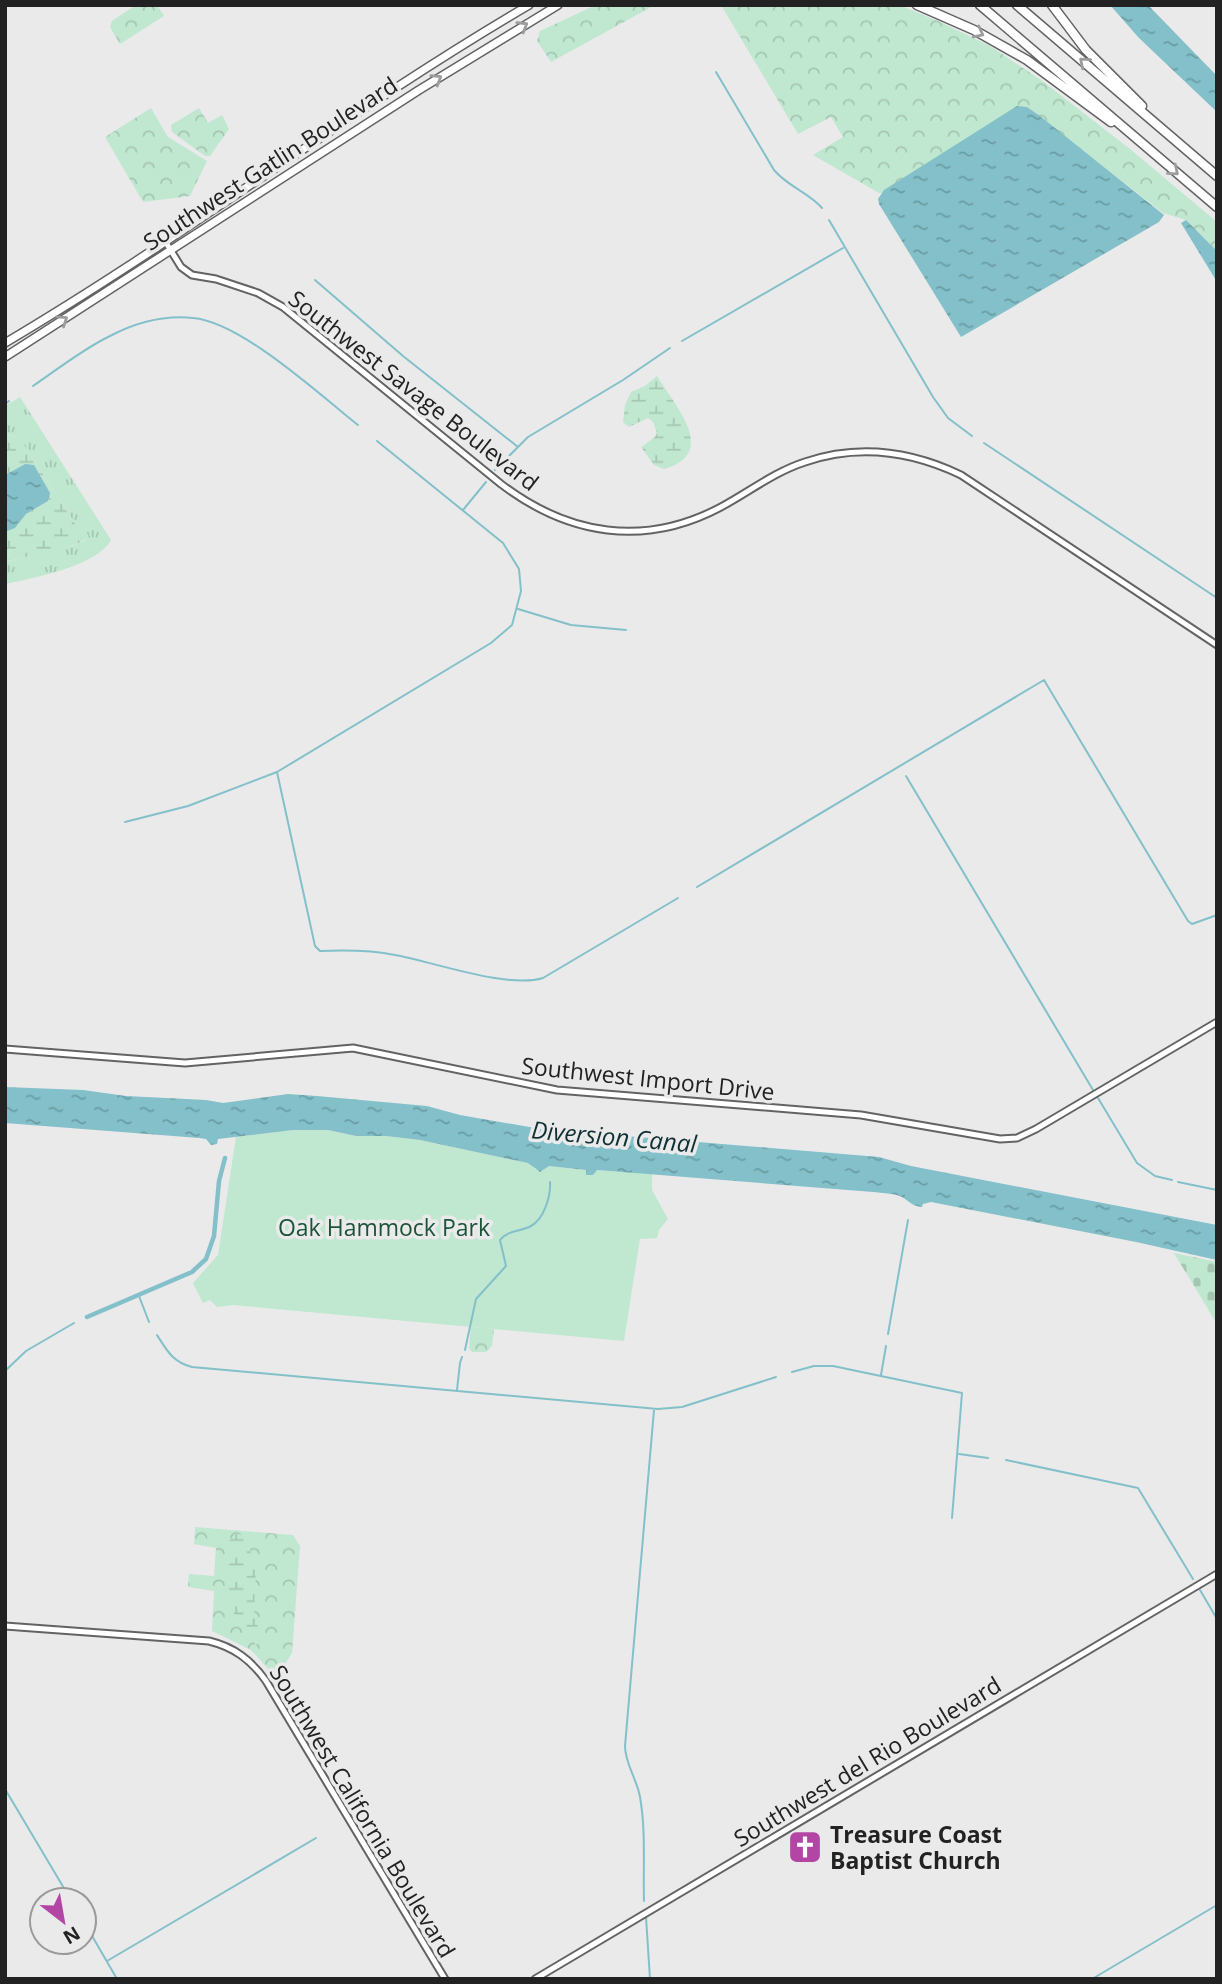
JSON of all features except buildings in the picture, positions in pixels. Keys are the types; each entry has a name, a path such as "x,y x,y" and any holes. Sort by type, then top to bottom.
{"highway":[{"path":"917,5 974,30 1019,55 1062,84 1102,117 1131,134"},
{"path":"980,5 1217,207"},
{"path":"1017,5 1217,176"},
{"path":"1052,5 1075,37 1137,100 1154,122"}],"main road":[{"name":"Southwest Gatlin Boulevard","path":"5,343 165,242 458,48 529,5"},
{"name":"Southwest Gatlin Boulevard","path":"5,357 419,90 558,5"}],"street":[{"name":"Southwest Savage Boulevard","path":"165,242 181,267 191,274 258,293 283,307 500,484 520,499 555,517 579,526 607,530 630,532 655,529 695,519 784,470 806,462 856,451 893,452 943,466 961,475 1217,645"},
{"name":"Southwest Import Drive","path":"5,1049 184,1063 353,1048 557,1090 861,1115 1000,1139 1017,1138 1036,1129 1217,1022"},
{"name":"Southwest del Rio Boulevard","path":"535,1979 1217,1574"},
{"name":"Southwest California Boulevard","path":"5,1626 209,1641 222,1644 253,1663 267,1681 445,1979"}],"green space":[{"path":"136,5 157,5 164,16 120,44 110,27 112,21"},
{"path":"596,5 655,5 551,62 537,41 540,31"},
{"path":"721,5 899,5 990,46 1041,80 1130,149 1217,222 1217,251 1186,220 1163,213 1027,107 1017,107 879,193 813,155 843,137 831,117 798,134"},
{"path":"151,108 168,137 207,161 190,196 143,202 105,137"},
{"path":"199,108 208,123 222,115 229,129 210,156 205,156 172,132 171,125"},
{"path":"657,376 681,413 691,439 689,451 681,461 664,469 654,465 641,447 657,433 653,422 648,418 629,427 623,422 625,405 631,392 645,386"},
{"path":"20,397 111,540 104,549 79,564 5,584 5,562 72,546 86,540 24,445 17,437 5,437 5,406"},
{"path":"5,437 17,437 24,445 76,525 83,528 89,536 83,541 5,562 5,532 15,528 26,514 48,501 25,464 5,475"},
{"name":"Oak Hammock Park","path":"293,1130 328,1130 356,1136 420,1140 529,1163 536,1170 542,1171 548,1166 586,1170 587,1175 593,1175 596,1170 652,1174 652,1190 668,1219 659,1230 657,1238 640,1239 624,1341 233,1305 217,1307 210,1300 203,1303 193,1283 218,1255 236,1137"},
{"path":"1174,1253 1217,1262 1217,1324"},
{"path":"471,1327 494,1329 492,1346 486,1352 472,1352 469,1348"},
{"path":"195,1527 293,1535 300,1546 292,1653 283,1667 272,1673 251,1650 212,1631 214,1591 188,1587 189,1574 214,1576 216,1548 194,1544"},
{"path":"236,1534 246,1538 256,1569 254,1612 261,1639 256,1645 239,1625 228,1599 227,1543"}],"water":[{"path":"1110,5 1148,5 1217,76 1217,112 1139,38"},
{"path":"1017,106 1027,107 1040,116 1164,215 1159,222 961,337 878,199 884,190"},
{"path":"1186,220 1217,251 1217,282 1181,223"},
{"path":"25,464 34,465 50,493 48,501 26,514 15,528 5,532 5,475"},
{"name":"Diversion Canal","path":"5,1087 83,1090 223,1103 288,1094 317,1096 427,1106 460,1115 541,1129 879,1157 911,1166 1217,1225 1217,1260 931,1202 923,1204 922,1207 892,1194 597,1170 593,1175 586,1175 586,1170 549,1166 540,1172 528,1163 420,1140 386,1136 356,1136 328,1130 293,1130 218,1139 217,1144 211,1145 206,1139 199,1138 5,1123"}],"waterway":[{"path":"716,72 774,170 822,208"},
{"path":"829,220 933,397 948,418 972,436"},
{"path":"682,341 843,248"},
{"path":"315,280 403,356 518,447"},
{"path":"33,386 90,347 120,331 161,319 193,318 212,322 256,345 358,425"},
{"path":"495,470 528,437 623,380 670,348"},
{"path":"5,404 9,401"},
{"path":"125,822 188,806 277,772 491,643 512,625 521,591 519,569 503,543 377,441"},
{"path":"984,443 1217,598"},
{"path":"463,510 486,482"},
{"path":"518,609 571,625 626,630"},
{"path":"697,887 1044,680 1188,921 1192,924 1217,915"},
{"path":"277,772 315,946 320,951 386,953 510,980 543,978 678,898"},
{"path":"906,776 1093,1090"},
{"path":"1098,1098 1137,1163 1155,1176 1172,1180"},
{"path":"87,1317 192,1272 206,1259 214,1236 219,1181 225,1158"},
{"path":"465,1350 476,1299 506,1266 500,1240 507,1234 536,1223 548,1200 550,1182"},
{"path":"1178,1182 1217,1190"},
{"path":"888,1334 908,1220"},
{"path":"139,1296 149,1322"},
{"path":"5,1371 26,1351 74,1323"},
{"path":"157,1335 175,1359 192,1367 658,1409 682,1407 776,1377"},
{"path":"881,1375 886,1346"},
{"path":"457,1390 462,1357"},
{"path":"792,1372 814,1366 833,1366 962,1393 952,1518"},
{"path":"644,1901 642,1810 625,1746 654,1410"},
{"path":"959,1454 988,1458"},
{"path":"1006,1460 1138,1488 1193,1579"},
{"path":"1200,1590 1217,1619"},
{"path":"5,1789 63,1886"},
{"path":"107,1961 316,1838"},
{"path":"1092,1979 1217,1905"},
{"path":"646,1917 650,1979"},
{"path":"98,1946 117,1979"}],"place":[{"name":"Treasure Coast Baptist Church","path":"805,1847"}]}
